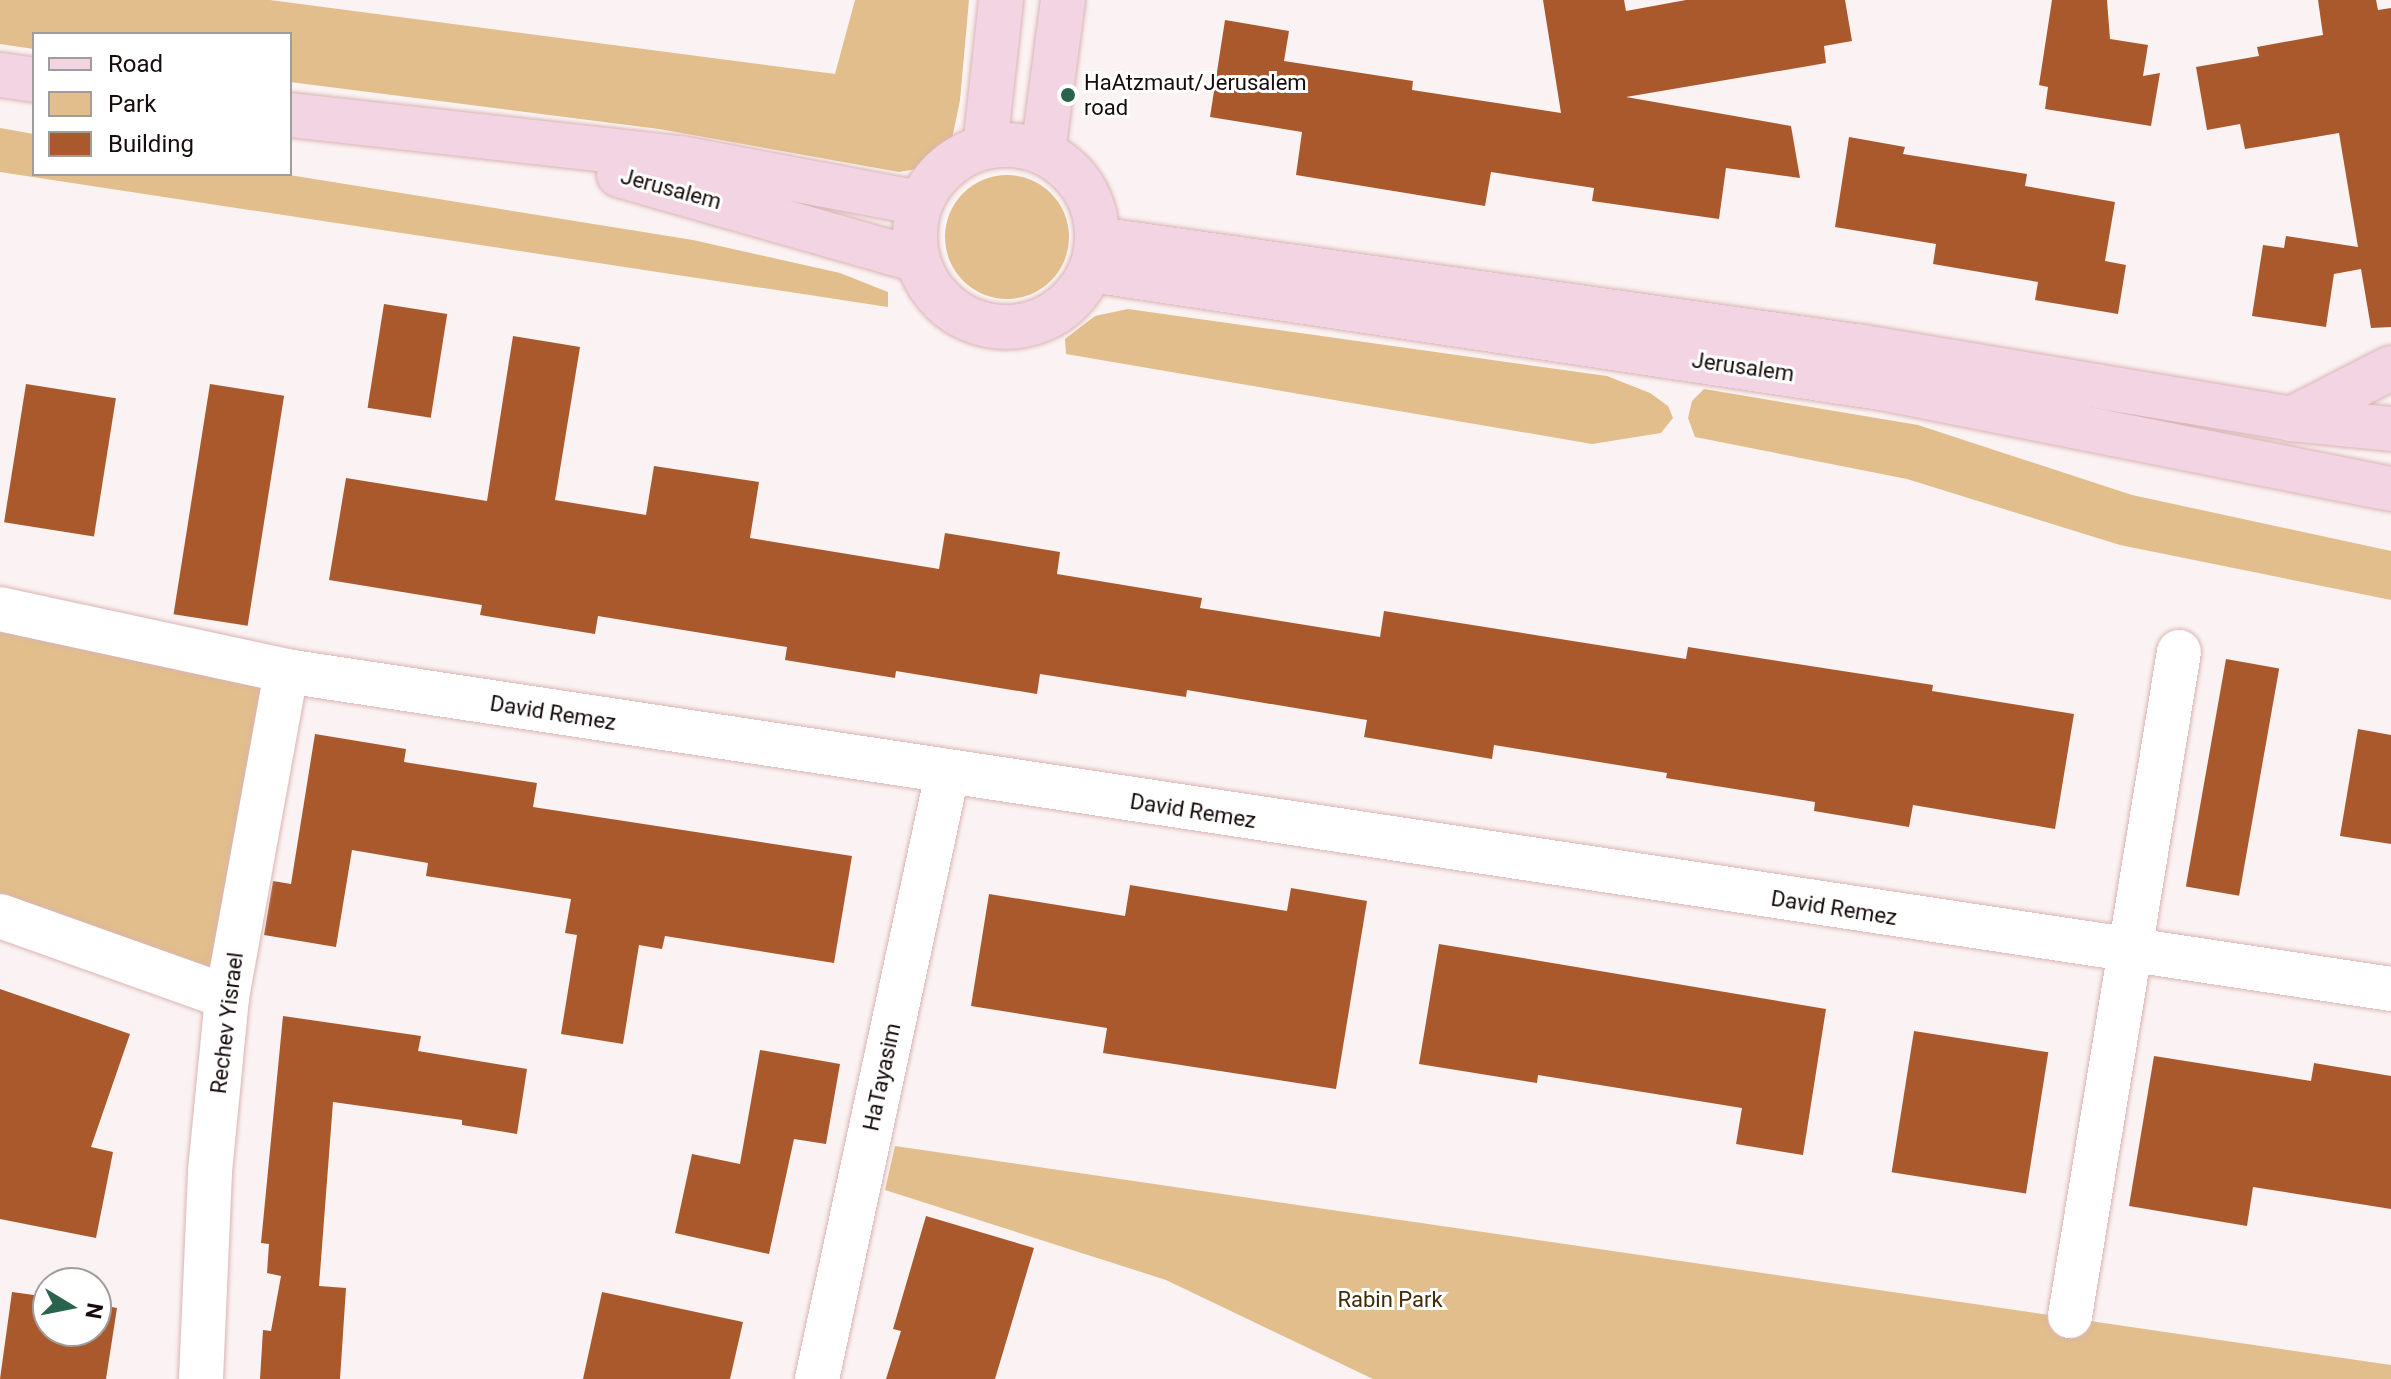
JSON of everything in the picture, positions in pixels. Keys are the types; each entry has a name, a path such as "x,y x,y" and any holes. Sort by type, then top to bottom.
{"main road":[{"path":"985,146 1001,0"},
{"path":"1043,152 1063,0"},
{"path":"0,75 32,80"},
{"name":"Jerusalem","path":"292,115 681,158 920,203"},
{"name":"Jerusalem","path":"421,130 673,188 918,260"},
{"path":"1014,144 1043,152 1083,187 1094,212 1094,254 1060,310 1038,322 988,326 944,304 918,260 914,231 920,203 935,177 958,158 985,146 1014,144"},
{"name":"Jerusalem","path":"1094,254 1863,347 2291,419 2391,429"},
{"name":"Jerusalem","path":"1094,254 1881,388 2391,489"},
{"path":"2291,419 2391,368"}],"street":[{"name":"David Remez","path":"0,609 286,671 2131,953 2391,989"},
{"path":"2070,1316 2179,652"},
{"name":"Rechev Yisrael","path":"201,1379 210,1171 227,997 286,671"},
{"name":"HaTayasim","path":"817,1379 947,774"},
{"path":"0,916 227,997"}],"green space":[{"path":"0,0 270,0 835,74 855,0 969,0 960,100 950,149 928,167 899,172 659,129 292,82 292,32 32,32 32,49 0,44"},
{"path":"0,128 32,134 32,176 292,175 693,240 840,273 888,292 888,307 0,172"},
{"path":"1007,175 1031,180 1051,193 1064,213 1069,237 1064,261 1051,281 1031,294 1007,299 983,294 963,281 950,261 945,237 950,213 963,193 983,180"},
{"path":"1128,309 1607,376 1650,393 1668,406 1673,418 1661,433 1592,444 1066,354 1065,339 1095,316"},
{"path":"1704,389 1918,425 2132,495 2391,551 2391,600 2120,545 1907,479 1695,437 1688,418 1692,401"},
{"path":"0,628 269,689 217,980 0,903"},
{"name":"Rabin Park","path":"895,1146 2391,1365 2391,1379 1373,1379 1166,1280 885,1190"}],"building":[{"path":"1543,0 1624,0 1626,11 1686,0 1845,0 1852,41 1824,46 1826,63 1626,97 1791,126 1800,178 1726,168 1719,219 1592,201 1594,188 1491,172 1485,206 1296,175 1302,132 1210,117 1225,20 1289,31 1284,61 1413,81 1412,90 1561,113"},
{"path":"2052,0 2107,0 2110,39 2148,45 2143,76 2160,73 2151,126 2045,109 2048,87 2039,85"},
{"path":"2318,0 2376,0 2378,10 2391,8 2391,327 2371,328 2361,269 2334,274 2326,327 2252,316 2263,245 2284,248 2286,236 2358,247 2339,133 2245,149 2240,124 2207,130 2196,67 2259,56 2257,47 2323,35"},
{"path":"1849,137 1905,147 1903,154 2027,174 2025,186 2115,202 2105,261 2126,265 2118,314 2035,300 2038,282 1933,264 1936,244 1835,227"},
{"path":"384,304 447,314 431,418 368,408"},
{"path":"513,336 580,347 555,500 646,515 654,466 759,482 750,538 939,569 945,533 1060,552 1057,574 1202,598 1200,608 1380,637 1384,611 1686,659 1688,647 1933,685 1932,691 2074,714 2055,829 1913,805 1909,827 1814,811 1815,802 1666,778 1667,773 1494,745 1492,759 1364,737 1367,720 1187,690 1186,697 1040,674 1037,694 896,671 895,678 785,660 787,647 598,616 595,634 480,615 482,605 329,580 346,478 487,501"},
{"path":"26,384 116,398 94,537 4,522"},
{"path":"210,384 284,396 248,626 174,614"},
{"path":"2226,659 2279,668 2239,896 2186,886"},
{"path":"2358,729 2391,735 2391,844 2340,836"},
{"path":"315,734 406,749 404,762 537,783 533,807 852,856 834,963 665,936 662,949 639,945 623,1044 561,1034 577,935 565,933 571,899 426,876 428,863 352,850 336,947 264,935 273,881 291,884"},
{"path":"1130,885 1287,911 1291,888 1367,901 1336,1089 1103,1053 1107,1028 971,1006 989,894 1125,916"},
{"path":"1439,944 1826,1009 1803,1155 1736,1144 1742,1108 1538,1075 1537,1083 1419,1064"},
{"path":"0,989 130,1034 91,1147 113,1152 96,1238 0,1219"},
{"path":"283,1016 421,1036 418,1051 527,1069 517,1134 462,1125 462,1120 333,1102 319,1286 346,1288 340,1379 260,1379 263,1330 271,1331 281,1276 267,1273 269,1244 261,1243"},
{"path":"1914,1031 2048,1052 2026,1194 1892,1172"},
{"path":"760,1050 840,1064 826,1144 794,1139 769,1254 675,1233 692,1154 740,1164"},
{"path":"2154,1056 2311,1081 2314,1063 2391,1076 2391,1209 2253,1187 2247,1226 2129,1206"},
{"path":"926,1216 1034,1248 995,1379 886,1379 901,1331 893,1329"},
{"path":"12,1292 32,1295 32,1347 111,1347 106,1379 0,1379"},
{"path":"602,1292 743,1322 730,1379 583,1379"},
{"path":"112,1307 117,1308 112,1340"}],"place":[{"name":"HaAtzmaut/Jerusalem road","path":"1068,95"}]}
